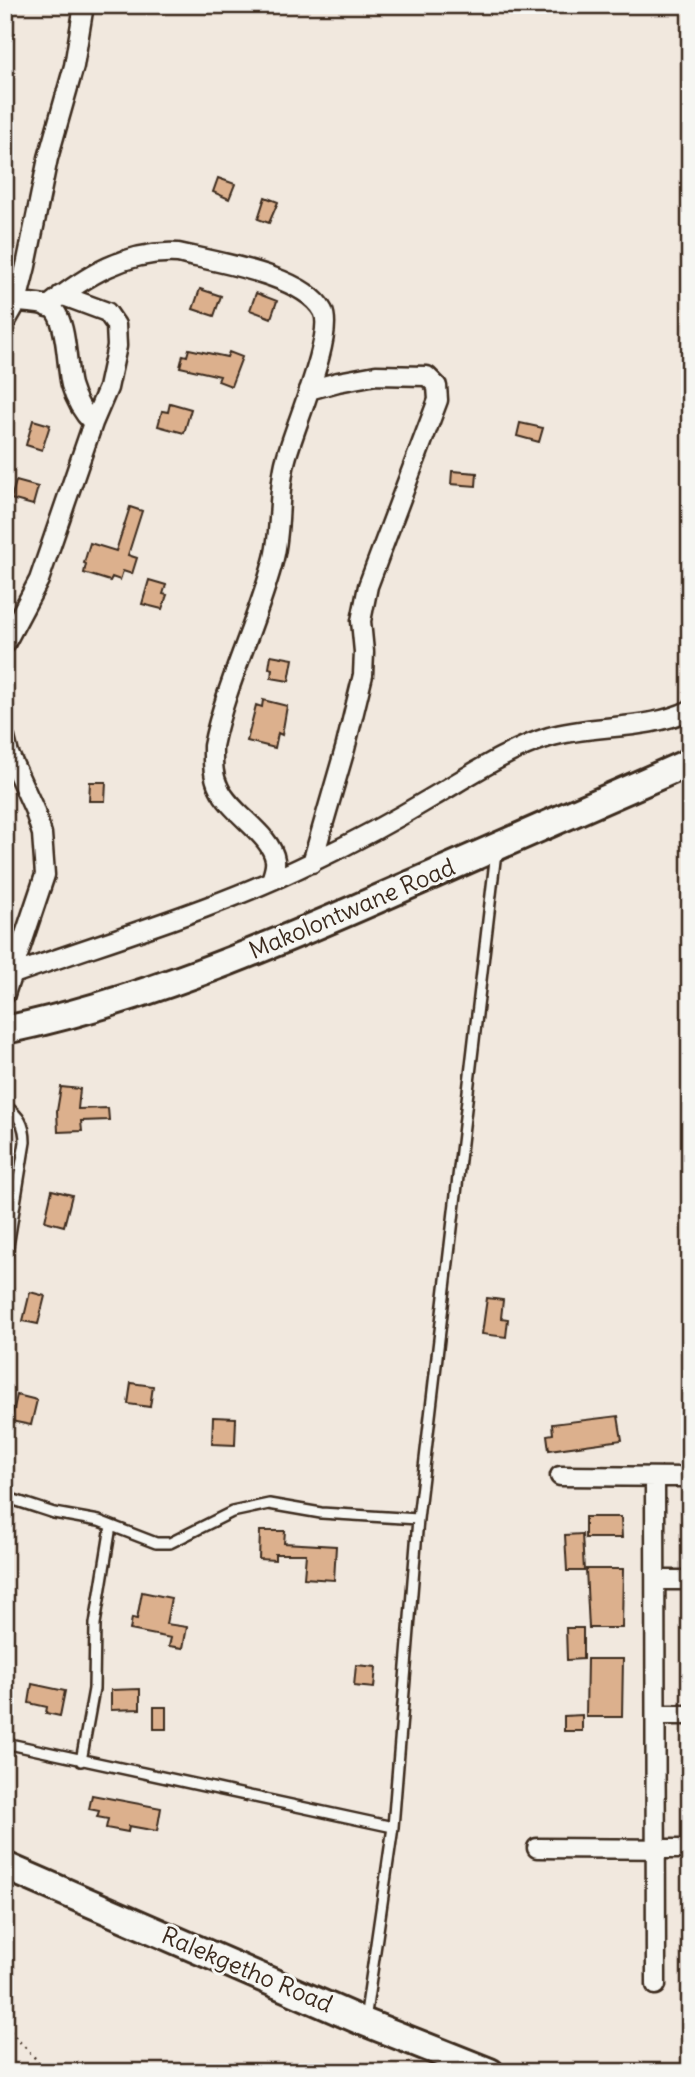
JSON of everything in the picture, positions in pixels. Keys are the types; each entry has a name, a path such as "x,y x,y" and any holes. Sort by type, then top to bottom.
{"main road":[{"name":"Makolontwane Road","path":"5,1030 110,1004 193,976 290,937 690,762"},
{"name":"Ralekgetho Road","path":"5,1866 364,2022 490,2072"}],"street":[{"path":"5,323 17,302 48,158 74,66 84,5"},
{"path":"93,423 83,411 70,383 62,325 52,309 54,301 114,263 160,252 178,253 284,280 318,303 326,321 309,390 286,458 274,557 213,746 214,776 219,789 237,814 273,851 275,866 271,881"},
{"path":"5,644 39,580 75,482 93,423 108,388 117,346 116,325 100,308 54,301 17,302"},
{"path":"309,390 376,375 427,376 437,386 438,400 368,586 362,621 363,675 312,863"},
{"path":"9,976 155,925 312,863 373,832 495,760 550,737 666,719 690,710"},
{"path":"5,738 42,834 46,875 5,994"},
{"path":"560,1476 690,1477"},
{"path":"655,1477 656,1985"},
{"path":"656,1580 690,1580"},
{"path":"656,1715 690,1715"},
{"path":"537,1848 690,1849"}],"lane":[{"path":"364,2022 393,1827 418,1519 496,846"},
{"path":"5,1105 21,1119 25,1130 8,1230 5,1265"},
{"path":"5,1497 54,1513 111,1526 156,1543 170,1543 232,1512 269,1504 321,1513 418,1519"},
{"path":"81,1761 94,1689 95,1624 111,1526"},
{"path":"5,1743 393,1827"}],"path":[{"path":"5,2026 48,2072"}],"building":[{"path":"218,178 235,184 229,199 213,192"},
{"path":"265,197 278,202 269,223 258,219"},
{"path":"200,289 221,296 214,316 193,309"},
{"path":"256,293 277,301 271,318 250,310"},
{"path":"189,349 227,357 229,352 242,357 231,386 218,381 220,376 180,367 183,355 187,356"},
{"path":"170,403 191,409 184,433 158,426 162,411 168,412"},
{"path":"33,420 50,425 42,450 26,445"},
{"path":"520,423 543,428 539,442 517,436"},
{"path":"452,471 477,473 476,486 451,484"},
{"path":"16,481 38,487 33,505 11,499"},
{"path":"130,507 142,511 128,555 137,558 132,574 123,571 120,580 112,577 110,581 84,573 90,543 116,551"},
{"path":"149,580 166,585 163,594 167,595 162,609 142,604"},
{"path":"271,655 293,659 289,681 271,678"},
{"path":"263,700 287,706 282,735 278,733 275,748 247,741 256,705 262,707"},
{"path":"90,782 106,782 105,801 89,801"},
{"path":"61,1087 80,1089 78,1109 108,1108 109,1120 81,1121 82,1131 58,1132 57,1111"},
{"path":"52,1190 72,1195 64,1226 45,1221"},
{"path":"30,1292 45,1296 38,1324 23,1321"},
{"path":"487,1298 503,1300 501,1318 508,1319 506,1337 482,1334"},
{"path":"131,1383 153,1386 150,1407 128,1404"},
{"path":"17,1395 37,1400 31,1425 11,1421"},
{"path":"618,1416 622,1440 549,1450 547,1435 553,1434 552,1424"},
{"path":"213,1417 236,1418 235,1445 212,1444"},
{"path":"585,1517 621,1517 622,1538 585,1538"},
{"path":"260,1531 285,1531 284,1543 336,1546 334,1580 304,1578 306,1554 275,1554 275,1560 259,1559"},
{"path":"582,1534 584,1571 567,1571 565,1535"},
{"path":"586,1569 623,1569 622,1628 589,1628"},
{"path":"142,1592 171,1598 166,1624 187,1627 183,1648 169,1646 171,1638 130,1630 132,1618 137,1619"},
{"path":"566,1628 583,1628 583,1659 567,1660"},
{"path":"587,1659 623,1659 622,1717 586,1717"},
{"path":"356,1665 376,1667 374,1688 354,1686"},
{"path":"32,1684 65,1691 60,1716 46,1713 47,1707 29,1703"},
{"path":"140,1689 140,1709 111,1710 111,1690"},
{"path":"154,1707 166,1707 166,1729 154,1729"},
{"path":"582,1715 582,1731 564,1731 564,1716"},
{"path":"92,1795 161,1808 157,1831 129,1826 128,1832 106,1828 108,1819 97,1817 99,1811 89,1809"}]}
